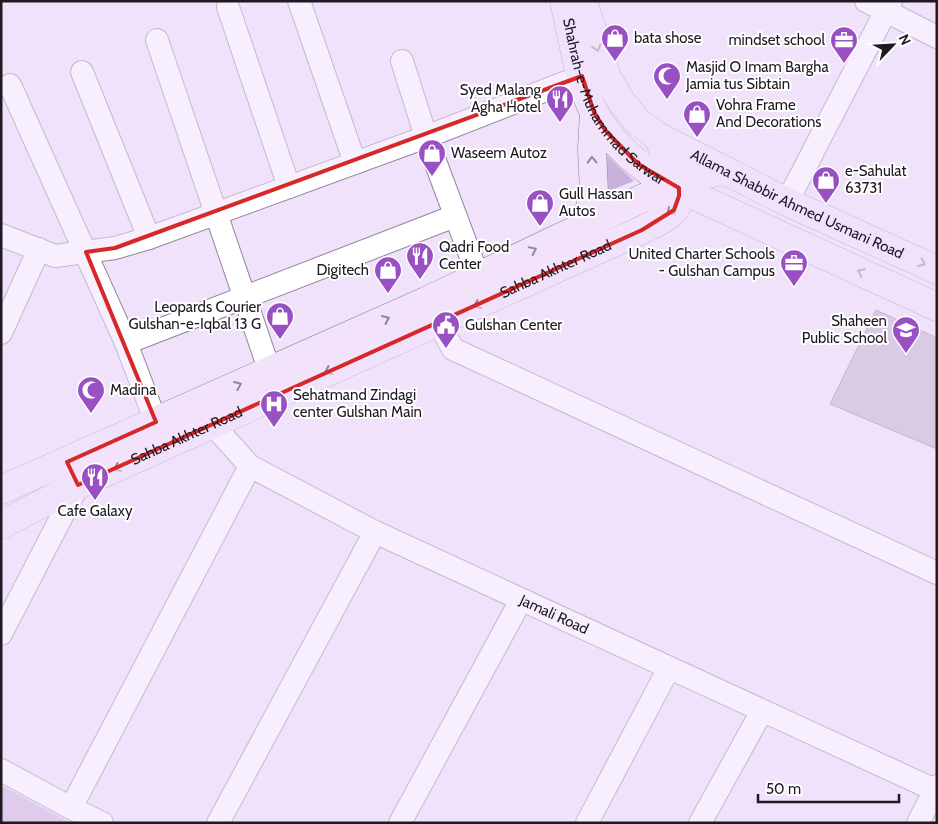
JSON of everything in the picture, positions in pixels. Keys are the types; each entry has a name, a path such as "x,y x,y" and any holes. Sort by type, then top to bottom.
{"main road":[{"name":"Shahrah-e-Muhammad Sarwar","path":"564,1 582,76 594,112 606,130 638,164 656,177 676,185"},
{"name":"Shahrah-e-Muhammad Sarwar","path":"583,1 607,77 622,102 637,120 657,136"},
{"path":"585,225 594,193 592,149 594,112"},
{"name":"Allama Shabbir Ahmed Usmani Road","path":"657,136 788,202 937,270"},
{"path":"657,136 676,185 937,306"},
{"name":"Sahba Akhter Road","path":"1,490 72,474 214,425 432,311 478,276 585,225 676,185 699,176 726,171"},
{"name":"Sahba Akhter Road","path":"1,525 72,474 156,422 203,400 270,372 642,230 669,215 674,210 678,204 676,185"}],"street":[{"path":"299,1 355,163"},
{"path":"866,1 889,6 937,37"},
{"path":"788,202 889,6"},
{"path":"228,7 289,187"},
{"path":"157,40 270,372"},
{"path":"402,61 426,137 478,276"},
{"path":"82,72 149,238"},
{"path":"1,234 55,256 116,248 149,238 426,137 582,76"},
{"path":"10,84 126,343 156,422"},
{"path":"126,343 455,216"},
{"path":"1,333 39,249"},
{"path":"432,311 453,349 937,573"},
{"name":"Jamali Road","path":"203,400 214,425 250,466 375,532 936,789"},
{"path":"71,808 250,466"},
{"path":"1,634 72,474"},
{"path":"218,823 375,532"},
{"path":"400,823 521,600"},
{"path":"587,823 669,668"},
{"path":"700,823 762,710"},
{"path":"1,770 102,823"},
{"path":"918,823 936,789"}],"highlighted area":[{"path":"582,76 594,112 605,130 638,164 679,188 679,196 674,210 642,230 78,485 67,462 156,422 86,252 115,248"}],"shaded area":[{"path":"605,154 634,181 604,193"},
{"path":"1,785 71,823 1,823"}],"building":[{"name":"Shaheen Public School","path":"876,310 937,338 937,449 830,404"}],"place":[{"name":"bata shose","path":"615,62"},
{"name":"mindset school","path":"844,64"},
{"name":"Masjid O Imam Bargha Jamia tus Sibtain","path":"667,100"},
{"name":"Syed Malang Agha Hotel","path":"560,123"},
{"name":"Vohra Frame And Decorations","path":"697,138"},
{"name":"Waseem Autoz","path":"432,177"},
{"name":"e-Sahulat 63731","path":"826,204"},
{"name":"Gull Hassan Autos","path":"540,227"},
{"name":"Qadri Food Center","path":"420,280"},
{"name":"United Charter Schools - Gulshan Campus","path":"794,287"},
{"name":"Digitech","path":"388,294"},
{"name":"Leopards Courier Gulshan-e-Iqbal 13 G","path":"280,340"},
{"name":"Gulshan Center","path":"446,349"},
{"name":"Shaheen Public School","path":"906,354"},
{"name":"Madina","path":"91,414"},
{"name":"Sehatmand Zindagi center Gulshan Main","path":"274,428"},
{"name":"Cafe Galaxy","path":"95,501"}]}
